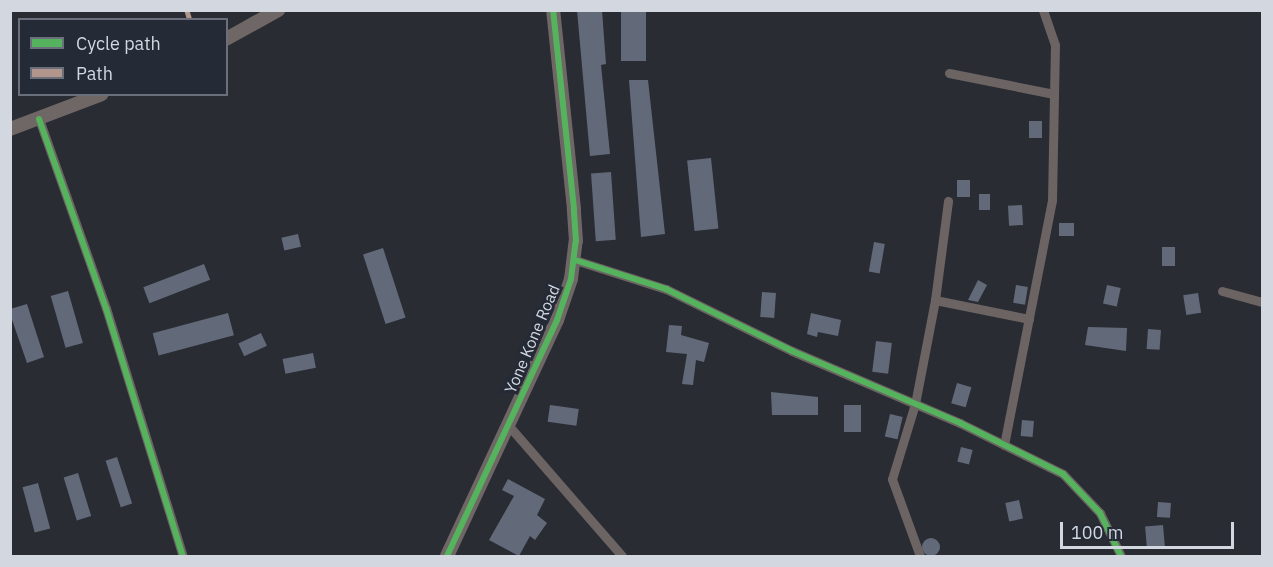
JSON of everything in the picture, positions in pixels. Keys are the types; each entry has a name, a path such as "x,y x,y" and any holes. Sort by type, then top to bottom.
{"street":[{"path":"228,38 278,10"},
{"name":"Yone Kone Road","path":"447,556 557,320 575,260 574,209 553,10"},
{"path":"1004,445 1052,200 1055,45 1043,10"},
{"path":"949,74 1054,94"},
{"path":"10,129 97,96"},
{"path":"39,119 106,308 183,556"},
{"path":"920,556 892,479 915,404 935,300 948,201"},
{"path":"575,260 666,290 792,351 915,404 1063,474 1100,513 1121,556"},
{"path":"1222,291 1263,302"},
{"path":"935,300 1029,319"},
{"path":"509,426 622,556"}],"building":[{"path":"577,10 602,10 606,64 601,65 610,154 590,156"},
{"path":"621,10 646,10 646,61 621,61"},
{"path":"629,80 648,80 665,234 641,237"},
{"path":"1029,121 1042,121 1042,138 1029,138"},
{"path":"711,158 718,229 695,231 687,161"},
{"path":"611,172 616,240 596,241 591,173"},
{"path":"957,180 970,180 970,197 957,197"},
{"path":"979,194 990,194 990,210 979,210"},
{"path":"1022,205 1023,225 1009,226 1008,206"},
{"path":"1059,223 1074,223 1074,236 1059,236"},
{"path":"298,234 301,247 284,250 281,238"},
{"path":"874,242 885,244 880,273 869,272"},
{"path":"1162,247 1175,247 1175,266 1162,266"},
{"path":"383,248 406,317 386,324 363,254"},
{"path":"204,264 210,280 149,303 143,287"},
{"path":"978,280 987,285 978,302 968,300"},
{"path":"1016,285 1028,287 1025,305 1013,303"},
{"path":"1107,285 1121,288 1117,306 1103,304"},
{"path":"68,291 83,343 66,348 51,296"},
{"path":"762,292 776,293 774,318 760,317"},
{"path":"1198,293 1201,313 1186,315 1183,295"},
{"path":"27,304 44,357 27,363 10,309"},
{"path":"228,313 234,335 159,355 153,333"},
{"path":"811,313 841,320 838,336 818,332 817,337 807,334"},
{"path":"669,325 682,326 681,335 709,343 704,362 696,360 693,385 682,384 687,354 666,352"},
{"path":"1088,327 1127,328 1126,351 1085,345"},
{"path":"1148,329 1161,330 1160,350 1147,349"},
{"path":"261,333 267,346 244,356 238,344"},
{"path":"876,341 892,343 888,374 872,372"},
{"path":"313,353 316,368 285,374 283,359"},
{"path":"957,383 971,387 966,407 951,403"},
{"path":"771,392 818,397 818,415 772,415"},
{"path":"550,405 579,409 576,426 548,422"},
{"path":"844,405 861,405 861,432 844,432"},
{"path":"890,414 903,417 897,439 885,436"},
{"path":"1022,420 1034,421 1033,437 1021,436"},
{"path":"961,447 973,450 969,464 957,462"},
{"path":"117,457 132,504 121,507 106,461"},
{"path":"78,473 91,516 77,520 64,477"},
{"path":"508,479 545,499 537,515 547,523 535,540 530,536 519,556 489,540 514,496 502,490"},
{"path":"38,483 50,528 35,533 23,487"},
{"path":"1019,500 1023,519 1009,521 1005,503"},
{"path":"1158,502 1171,503 1170,518 1157,517"},
{"path":"1163,525 1165,546 1147,547 1145,527"},
{"path":"931,538 937,541 940,547 937,553 931,556 925,553 922,547 925,541"}],"marked path":[{"path":"187,10 189,18"}],"cycle path":[{"path":"447,556 557,320 571,279 576,241 574,209 553,10"},
{"path":"39,119 106,308 183,556"},
{"path":"575,260 666,289 792,351 960,423 1063,474 1100,513 1121,556"}]}
